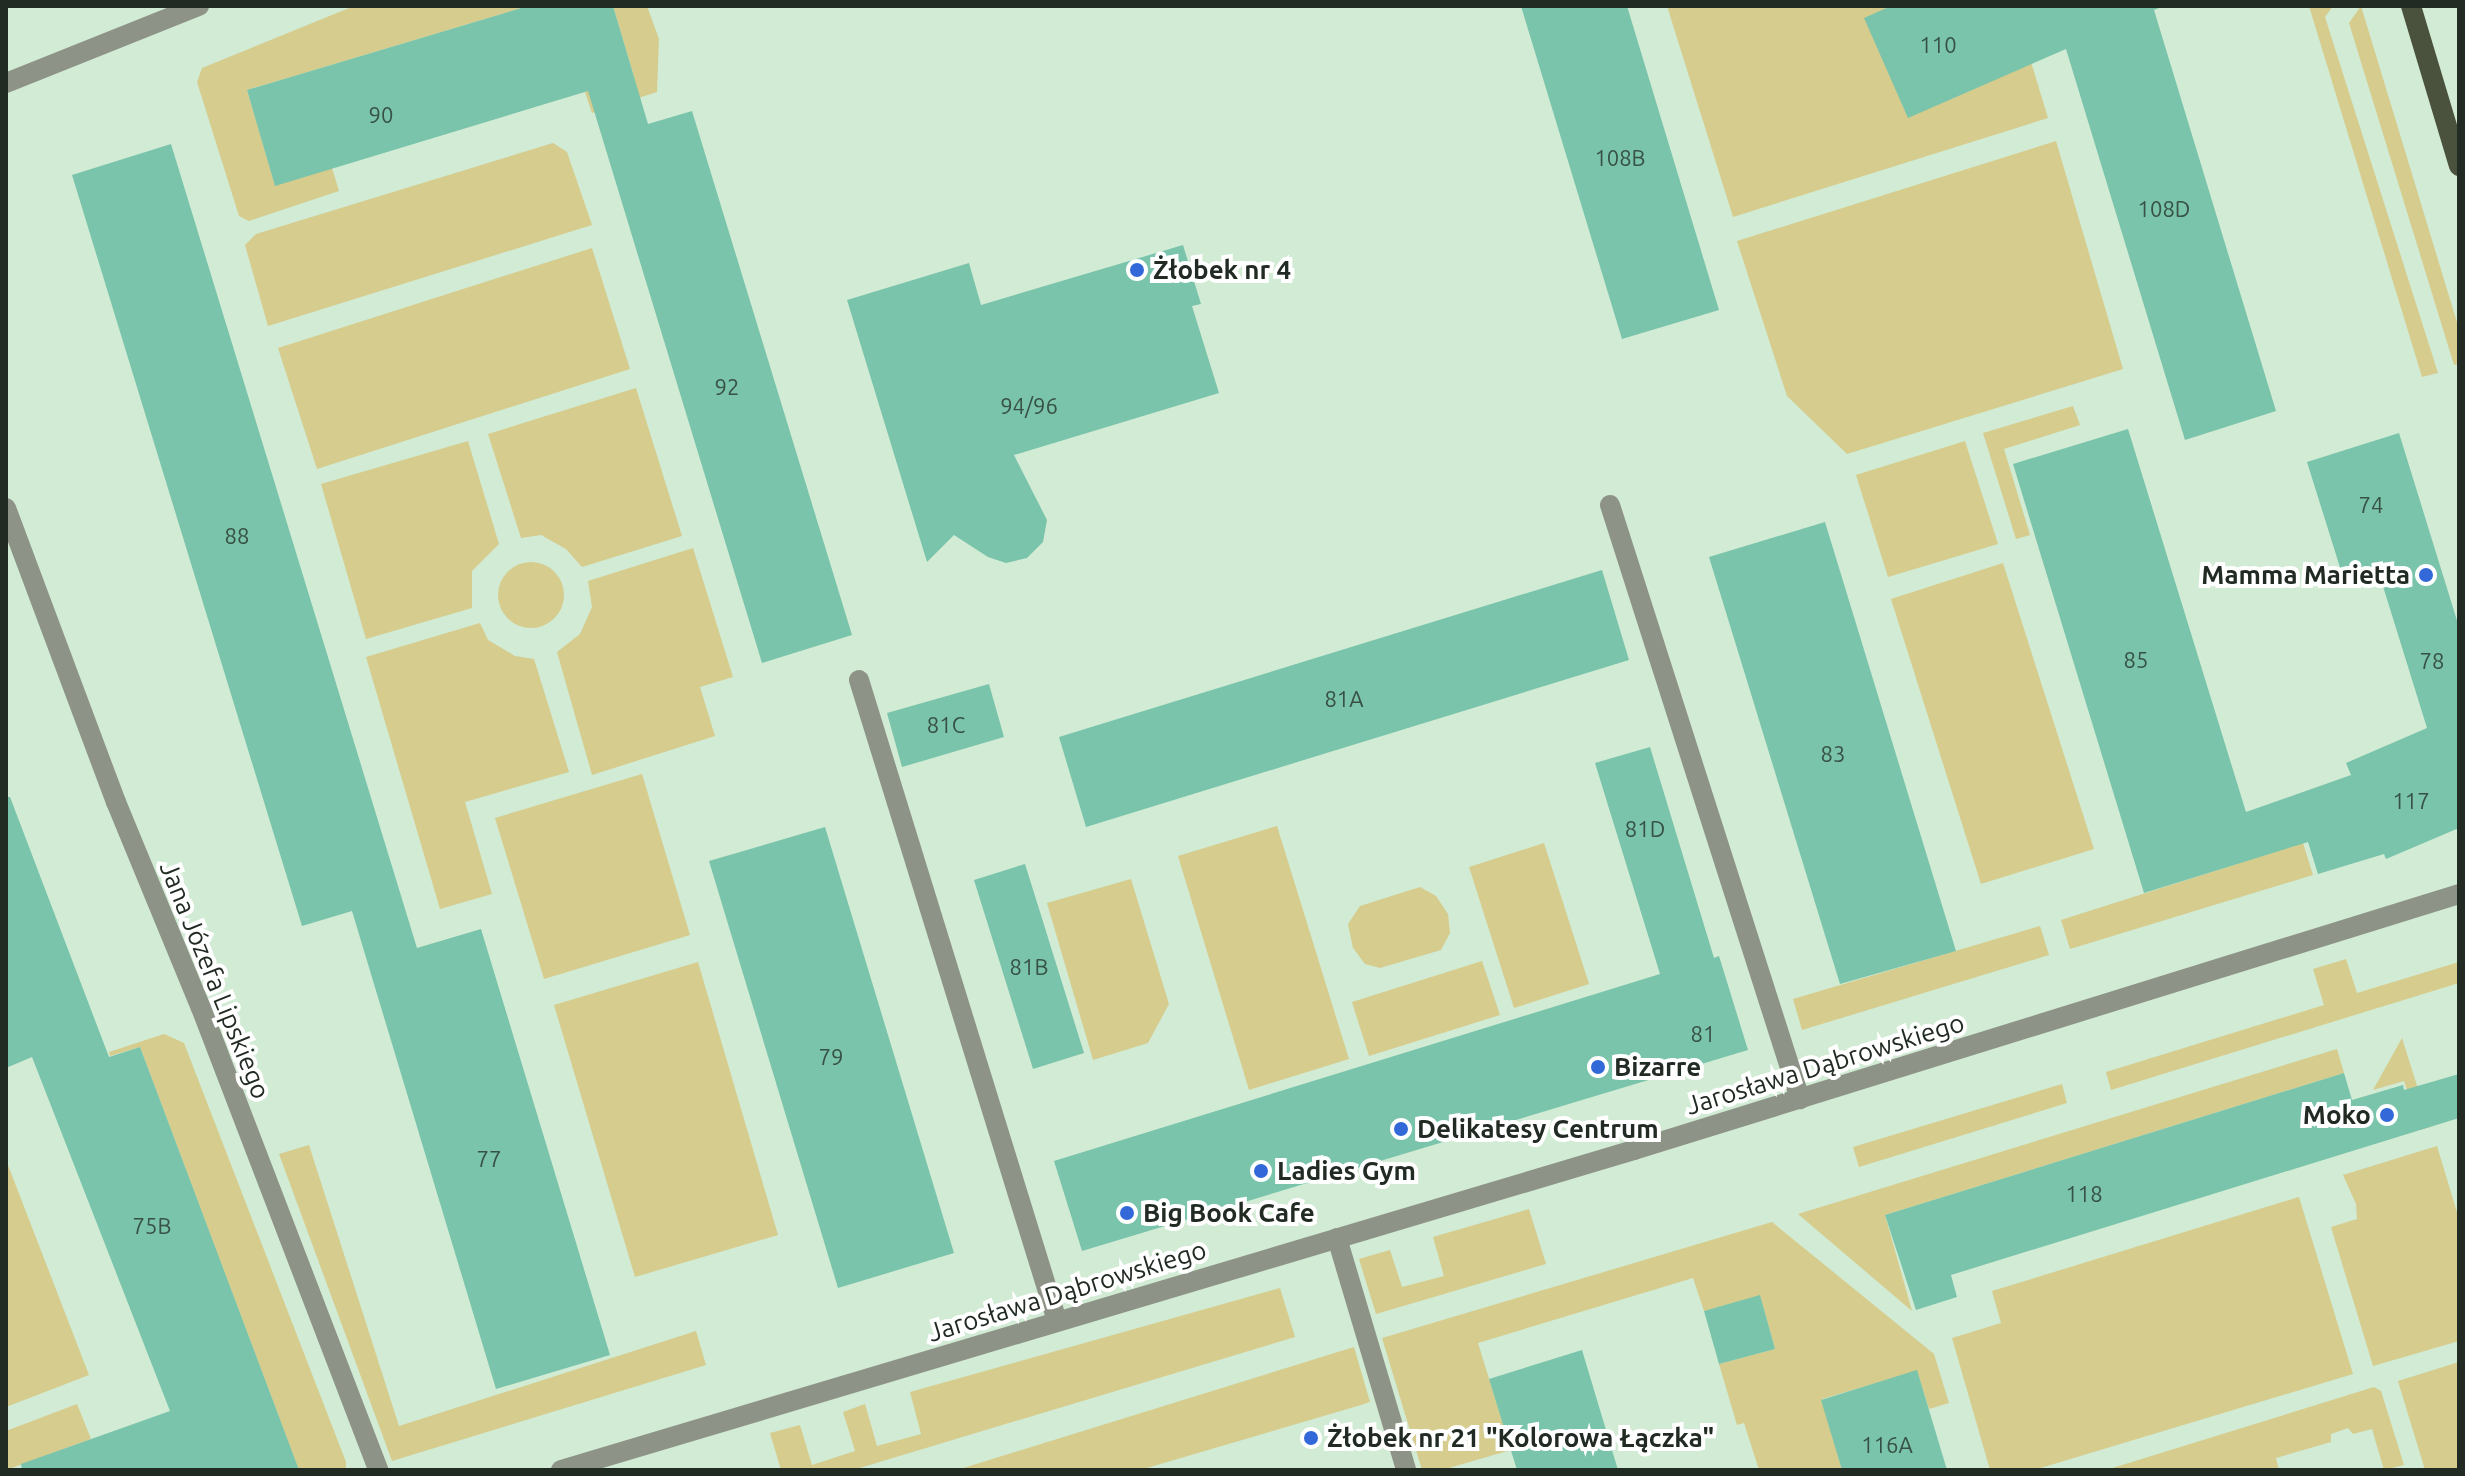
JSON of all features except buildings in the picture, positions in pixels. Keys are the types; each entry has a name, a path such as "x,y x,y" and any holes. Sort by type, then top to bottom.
{"main road":[{"path":"2411,6 2459,166"}],"street":[{"path":"6,83 199,6"},
{"path":"1610,505 1800,1099"},
{"name":"Jana Józefa Lipskiego","path":"6,508 116,802 201,1008 378,1470"},
{"path":"859,680 1057,1321"},
{"name":"Jarosława Dąbrowskiego","path":"561,1470 1800,1099 2459,894"},
{"path":"1337,1238 1406,1470"}],"shaded area":[{"path":"354,6 528,6 247,90 275,185 332,168 339,191 249,221 239,216 197,82 202,68"},
{"path":"613,6 647,6 659,39 657,92 592,113 585,92 634,77"},
{"path":"1667,6 2014,6 2048,118 1733,217"},
{"path":"2309,6 2333,6 2325,17 2438,373 2422,377"},
{"path":"2361,6 2459,329 2459,364 2454,365 2349,23"},
{"path":"2056,141 2123,369 1847,454 1787,396 1737,241"},
{"path":"553,143 567,152 592,225 268,326 245,245 256,234"},
{"path":"592,248 630,369 317,469 278,348"},
{"path":"636,388 682,536 582,567 566,549 541,535 521,538 488,434"},
{"path":"2073,406 2080,425 2004,449 2030,535 2016,539 1983,433"},
{"path":"468,441 499,544 472,571 472,608 366,639 321,484"},
{"path":"1965,441 1998,544 1888,577 1856,475"},
{"path":"693,548 733,677 700,687 715,736 592,775 557,652 580,634 592,607 588,581"},
{"path":"531,562 544,565 554,572 561,582 564,595 561,608 554,618 544,625 531,628 518,625 508,618 501,608 498,595 501,582 508,572 518,565"},
{"path":"2003,563 2094,849 1981,884 1891,599"},
{"path":"480,623 488,640 515,656 534,659 569,772 465,802 492,894 440,909 366,657"},
{"path":"642,774 690,935 544,979 495,818"},
{"path":"1277,826 1349,1059 1249,1090 1178,856"},
{"path":"1544,843 1589,984 1514,1008 1469,867"},
{"path":"2303,843 2313,875 2070,949 2061,920"},
{"path":"1131,879 1169,1004 1148,1043 1093,1060 1047,903"},
{"path":"1420,887 1436,896 1448,914 1450,933 1441,950 1380,968 1365,964 1353,948 1348,924 1360,906"},
{"path":"2040,926 2049,955 1802,1030 1793,999"},
{"path":"2346,959 2357,993 2459,962 2459,983 2111,1090 2106,1072 2324,1005 2313,969"},
{"path":"1482,961 1500,1015 1369,1056 1352,1002"},
{"path":"698,962 778,1235 635,1277 554,1005"},
{"path":"164,1034 184,1043 346,1462 346,1470 294,1470 298,1468 140,1047 110,1056 109,1052"},
{"path":"2402,1038 2430,1127 2420,1130 2404,1081 2373,1090"},
{"path":"2337,1049 2344,1073 1885,1215 1912,1311 1798,1214"},
{"path":"2062,1084 2067,1103 1859,1167 1853,1147"},
{"path":"309,1145 399,1426 696,1331 706,1365 392,1461 279,1154"},
{"path":"2437,1146 2459,1219 2459,1341 2373,1366 2331,1227 2357,1219 2356,1204 2343,1175"},
{"path":"6,1160 89,1375 6,1407"},
{"path":"2299,1197 2353,1374 2034,1470 1990,1470 1952,1338 2001,1323 1992,1291"},
{"path":"1529,1209 1546,1264 1376,1314 1359,1259 1390,1250 1402,1287 1444,1276 1433,1237"},
{"path":"1772,1222 1934,1354 1949,1403 1929,1409 1917,1371 1822,1399 1842,1470 1759,1470 1744,1423 1737,1425 1719,1364 1775,1349 1760,1296 1704,1311 1693,1278 1478,1343 1511,1450 1442,1470 1422,1470 1382,1338"},
{"path":"1280,1288 1295,1337 853,1470 781,1470 770,1433 800,1425 812,1465 855,1451 843,1412 865,1404 877,1446 921,1434 910,1392"},
{"path":"1354,1347 1370,1402 1361,1405 1140,1470 957,1470"},
{"path":"2459,1362 2459,1470 2425,1470 2398,1381"},
{"path":"2374,1387 2381,1391 2404,1465 2384,1470 2372,1429 2353,1434 2348,1428 2331,1434 2331,1442 2276,1458 2279,1470 2106,1470"},
{"path":"77,1404 91,1439 6,1470 6,1431"}],"place":[{"name":"Żłobek nr 4","path":"1137,270"},
{"name":"Mamma Marietta","path":"2426,575"},
{"name":"Bizarre","path":"1598,1067"},
{"name":"Moko","path":"2387,1115"},
{"name":"Delikatesy Centrum","path":"1401,1129"},
{"name":"Ladies Gym","path":"1261,1171"},
{"name":"Big Book Cafe","path":"1127,1213"},
{"name":"Żłobek nr 21 \"Kolorowa Łączka\"","path":"1311,1438"}]}
